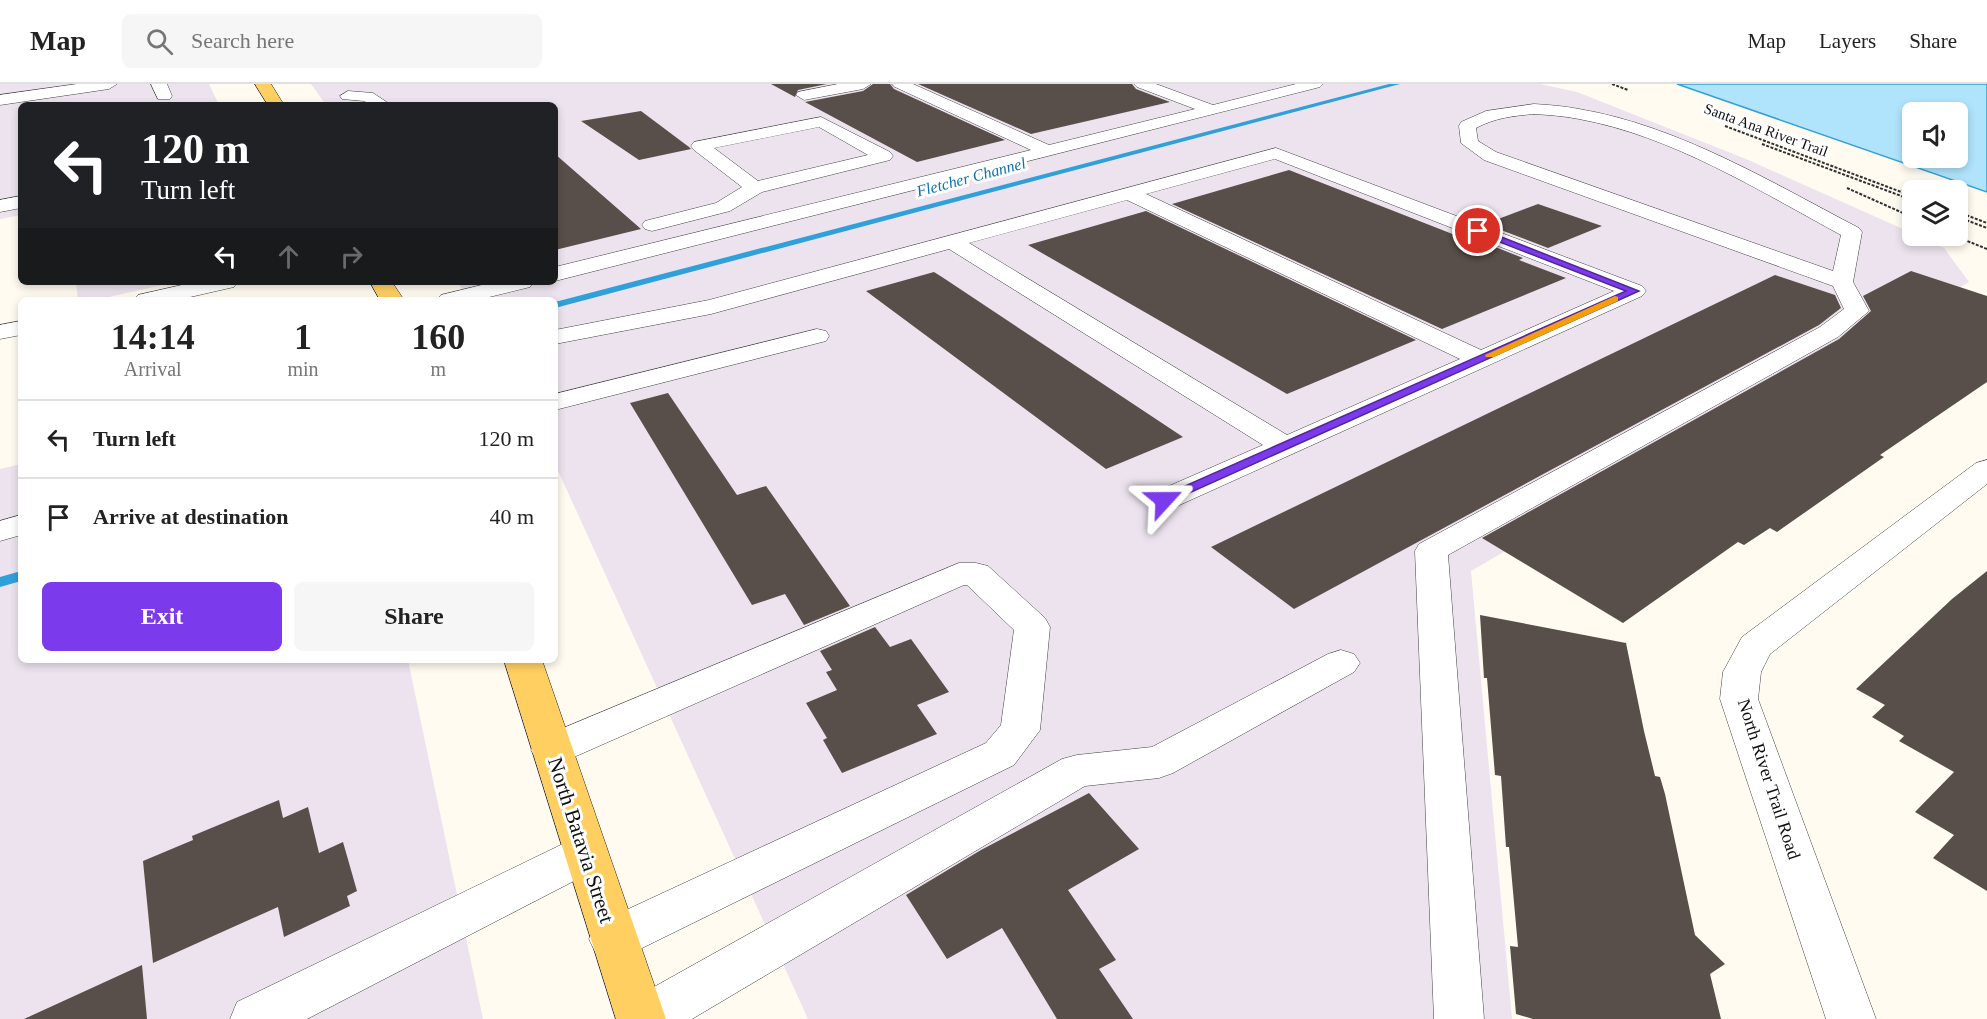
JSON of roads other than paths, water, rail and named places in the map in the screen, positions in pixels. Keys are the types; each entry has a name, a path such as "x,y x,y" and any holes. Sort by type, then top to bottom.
{"main road":[{"path":"262,84 274,102"},
{"name":"North Batavia Street","path":"524,663 613,939 643,1019"}],"street":[{"path":"0,99 109,84"},
{"path":"804,95 863,84"},
{"path":"900,84 1048,151"},
{"path":"1142,84 1212,110"},
{"path":"558,273 1315,84"},
{"path":"348,96 367,96 378,102"},
{"path":"1459,1019 1431,551 1829,332 1857,311 1842,282 1852,232 1707,158 1624,124 1574,112 1528,110 1492,114 1467,126 1470,143 1490,156 1842,282"},
{"path":"652,225 723,207 755,188 884,156 821,122 700,147 755,188"},
{"path":"558,336 711,307 1276,153 1634,291 1164,500"},
{"path":"1128,193 1480,359"},
{"path":"0,206 18,203"},
{"path":"688,216 712,235"},
{"path":"951,241 1285,446"},
{"path":"159,297 213,285"},
{"path":"462,297 510,285"},
{"path":"0,332 18,329"},
{"path":"558,401 817,336"},
{"name":"North River Trail Road","path":"1851,1019 1740,699 1742,672 1755,646 1987,469"},
{"path":"0,531 18,526"},
{"path":"551,750 959,574 976,574 1032,627 1020,730 1000,754 613,939"},
{"path":"643,1019 1077,771 1159,762 1341,663"},
{"path":"255,1019 585,854"}],"water":[{"path":"1677,84 1987,84 1987,192 1968,185 1968,180 1953,180 1918,168 1968,168 1968,102 1902,102 1902,162"}],"waterway":[{"name":"Fletcher Channel","path":"558,304 1397,84"},
{"name":"Fletcher Channel","path":"0,582 18,577"}]}
